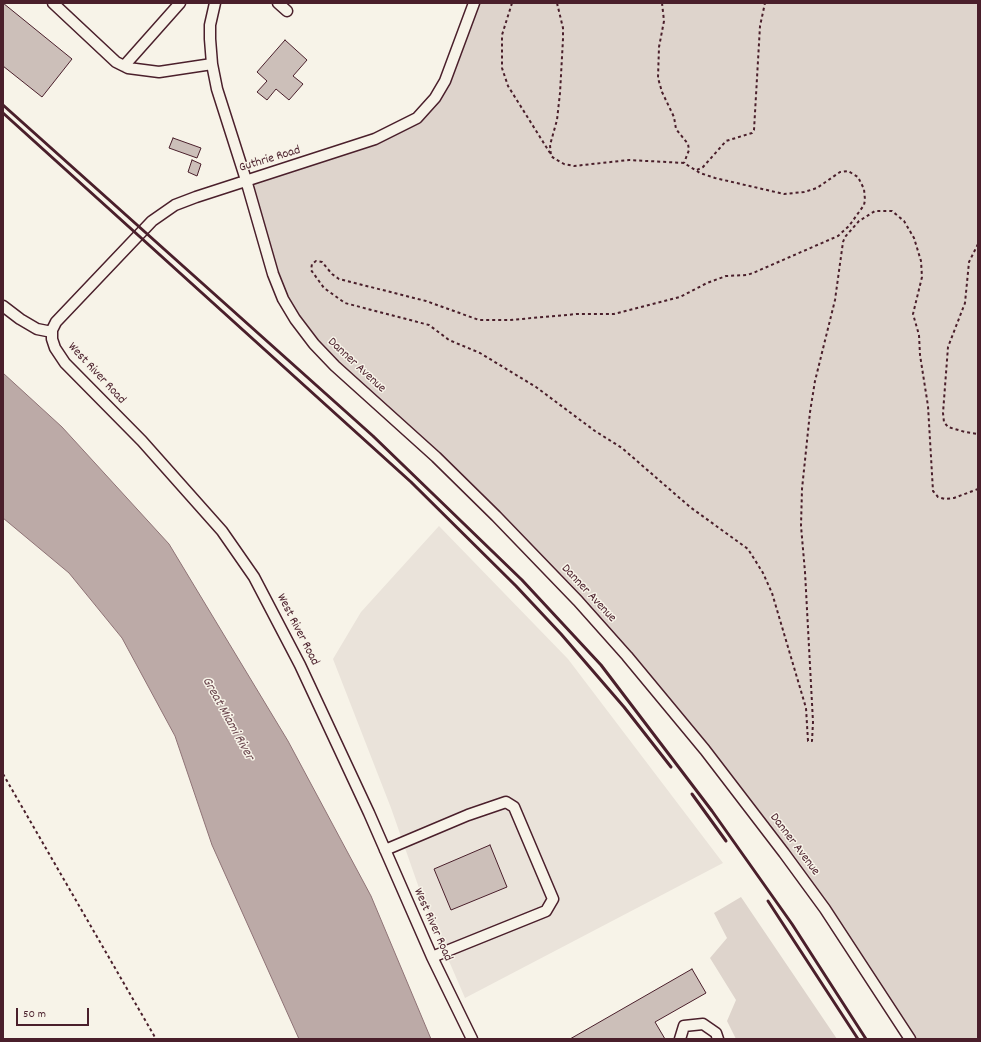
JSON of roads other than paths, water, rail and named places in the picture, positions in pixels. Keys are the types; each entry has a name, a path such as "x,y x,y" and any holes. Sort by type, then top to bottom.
{"street":[{"path":"53,3 106,53 124,66 143,71 159,72 212,64"},
{"path":"124,66 180,3"},
{"name":"Danner Avenue","path":"215,3 210,24 212,64 217,89 246,180 273,274 283,299 302,329 335,366 436,457 496,516 573,596 627,656 705,750 784,853 825,909 910,1039"},
{"path":"278,3 288,11"},
{"name":"Guthrie Road","path":"52,332 56,322 152,221 175,205 246,180 375,139 416,118 435,98 445,81 474,3"},
{"path":"3,306 36,329 52,332"},
{"name":"West River Road","path":"52,332 54,348 65,363 166,468 222,531 248,566 272,608 300,665 385,850 432,958 472,1039"},
{"path":"385,850 468,815 506,802 514,806 553,899 546,911 432,958"},
{"path":"680,1039 684,1026 703,1024 716,1033 718,1039"}],"water":[{"name":"Great Miami River","path":"3,373 62,427 169,544 288,741 371,896 431,1039 299,1039 212,845 175,736 122,638 69,573 3,518"}],"railway":[{"path":"3,105 373,436 522,580 601,665 712,811 792,924 866,1039"},
{"path":"3,113 411,482 516,586 561,634 624,707 671,767"},
{"path":"692,794 726,841"},
{"path":"768,901 858,1039"}]}
